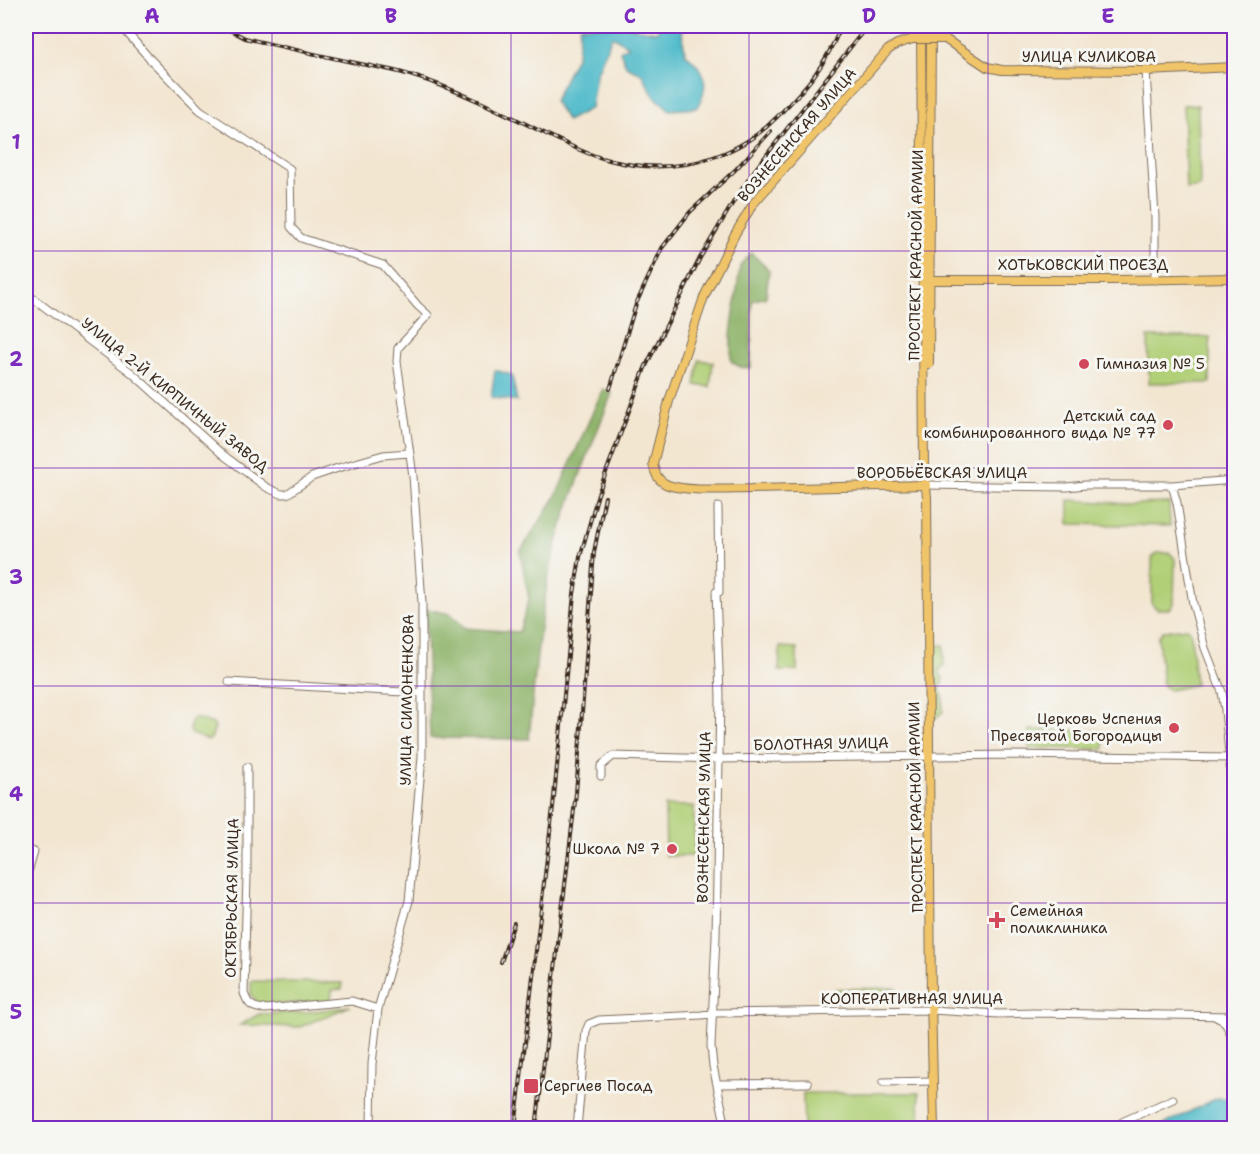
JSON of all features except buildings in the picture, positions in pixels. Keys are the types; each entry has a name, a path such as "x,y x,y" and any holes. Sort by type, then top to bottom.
{"main road":[{"name":"ПРОСПЕКТ КРАСНОЙ АРМИИ","path":"921,26 924,470 934,1128"},
{"name":"ПРОСПЕКТ КРАСНОЙ АРМИИ","path":"926,485 931,280 931,26"},
{"name":"ВОЗНЕСЕНСКАЯ УЛИЦА","path":"655,473 653,464 668,408 704,297 735,234 753,204 888,50 897,44 913,39 948,41"},
{"name":"УЛИЦА КУЛИКОВА","path":"948,41 987,66 1002,70 1151,70 1234,67"},
{"name":"ХОТЬКОВСКИЙ ПРОЕЗД","path":"931,280 1234,278"},
{"name":"ВОРОБЬЁВСКАЯ УЛИЦА","path":"655,473 660,480 669,485 712,489 926,485"}],"street":[{"name":"УЛИЦА СИМОНЕНКОВА","path":"121,26 200,110 290,169 291,227 301,237 383,265 428,315 398,348 397,361 413,476 422,603 422,757 409,901 378,1009 372,1064 371,1128"},
{"path":"1151,70 1155,280"},
{"name":"УЛИЦА 2-Й КИРПИЧНЫЙ ЗАВОД","path":"28,294 132,373 222,454 266,487 281,494 287,494 312,477 338,468 383,455 409,453"},
{"name":"ВОРОБЬЁВСКАЯ УЛИЦА","path":"926,485 1067,488 1085,485 1172,484 1234,480"},
{"path":"1172,484 1198,625 1222,692 1232,758 1234,808"},
{"name":"ВОЗНЕСЕНСКАЯ УЛИЦА","path":"718,507 718,592 716,592 720,696 716,937 711,1046 726,1128"},
{"path":"229,682 422,693"},
{"name":"БОЛОТНАЯ УЛИЦА","path":"601,776 601,766 613,756 718,759 1013,755 1232,758"},
{"name":"ОКТЯБРЬСКАЯ УЛИЦА","path":"247,767 244,993 247,1003 255,1008 265,1009 352,1001 378,1009"},
{"path":"26,849 34,852 26,873"},
{"name":"КООПЕРАТИВНАЯ УЛИЦА","path":"577,1128 584,1041 590,1024 610,1018 702,1016 712,1013 931,1010 999,1014 1033,1012 1234,1016"},
{"path":"1212,1016 1223,1020 1228,1026 1233,1041"},
{"path":"1234,1028 1234,1052"},
{"path":"883,1082 933,1081"},
{"path":"717,1084 808,1083"},
{"path":"1123,1128 1122,1122 1173,1099"}],"green space":[{"path":"1183,105 1198,105 1200,187 1186,189"},
{"path":"751,253 769,270 766,297 752,301 751,368 740,367 731,361 731,335 740,266"},
{"path":"1148,337 1210,337 1210,383 1149,383"},
{"path":"699,360 713,362 710,387 695,385"},
{"path":"603,389 612,393 568,508 548,579 539,639 529,739 430,738 425,609 450,614 465,628 519,632 529,599 520,552 555,498"},
{"path":"1069,500 1133,504 1169,503 1170,526 1069,524"},
{"path":"1157,553 1170,553 1175,559 1174,604 1170,609 1157,609 1152,604 1152,558"},
{"path":"1186,628 1191,634 1195,685 1170,690 1163,686 1158,637 1163,631"},
{"path":"944,645 944,666 940,669 943,678 940,691 943,696 943,712 934,719 934,646"},
{"path":"780,647 797,648 797,671 779,671"},
{"path":"192,719 213,724 215,727 211,739 191,734 189,729"},
{"path":"1029,730 1103,731 1104,749 1029,748"},
{"path":"665,806 694,806 694,856 666,856"},
{"path":"251,981 343,983 342,989 332,990 331,1001 260,1005 251,995"},
{"path":"897,988 897,1001 867,998 835,1002 835,989"},
{"path":"350,1006 300,1027 240,1025 259,1014 307,1012"},
{"path":"803,1093 919,1093 920,1128 804,1128"}],"water":[{"path":"580,26 625,26 656,32 661,26 681,26 685,53 697,65 704,78 704,92 697,108 670,110 654,96 641,73 626,66 620,51 629,46 612,36 596,75 591,108 567,121 554,101 577,55"},
{"path":"495,370 512,375 517,401 491,397"},
{"path":"1217,1098 1228,1099 1234,1105 1234,1128 1157,1128"}],"railway":[{"path":"222,26 245,38 413,76 477,100 591,154 632,165 654,166 677,165 720,155 760,132 788,106 822,65 841,26"},
{"path":"515,1128 553,807 574,594 580,557 598,494 645,368 700,258 754,171 867,26"},
{"path":"610,389 636,304 662,248 690,212 735,170 771,131"},
{"path":"536,1128 576,793 594,552 605,497"},
{"path":"501,962 514,923"}],"place":[{"name":"Гимназия № 5","path":"1084,364"},
{"name":"Детский сад комбинированного вида № 77","path":"1168,425"},
{"name":"Церковь Успения Пресвятой Богородицы","path":"1174,728"},
{"name":"Школа № 7","path":"672,849"},
{"name":"Семейная поликлиника","path":"997,920"},
{"name":"Сергиев Посад","path":"531,1086"}]}
